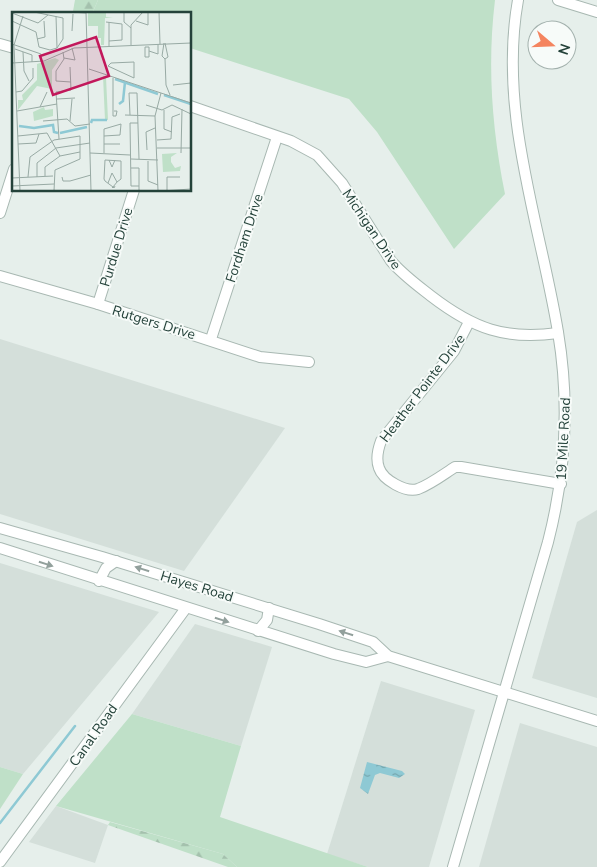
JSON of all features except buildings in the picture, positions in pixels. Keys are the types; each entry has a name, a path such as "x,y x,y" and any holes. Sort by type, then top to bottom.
{"street":[{"name":"19 Mile Road","path":"453,867 548,542 561,484 566,419 558,333 516,118 513,57 518,0"},
{"path":"558,0 597,12"},
{"name":"Michigan Drive","path":"191,106 304,147 330,168 390,261 452,312 469,322 509,334 536,336 558,333"},
{"name":"Fordham Drive","path":"211,340 277,137"},
{"path":"0,213 12,175"},
{"name":"Purdue Drive","path":"98,304 134,191"},
{"name":"Rutgers Drive","path":"0,276 98,304 260,357 309,362"},
{"name":"Heather Pointe Drive","path":"469,322 454,351 381,441 378,457 379,468 387,478 409,490 417,489 455,467 561,484"},
{"name":"Hayes Road","path":"0,528 269,608 372,642 388,656 597,721"},
{"name":"Hayes Road","path":"0,548 258,631 366,662 388,656"},
{"path":"99,581 106,568 116,561"},
{"name":"Canal Road","path":"0,862 186,608"},
{"path":"258,631 267,620 269,608"}],"shaded area":[{"path":"0,339 285,428 184,571 0,514"},
{"path":"597,510 597,698 532,678 577,522"},
{"path":"0,563 159,612 23,774 0,767"},
{"path":"195,624 272,647 241,746 132,714"},
{"path":"381,681 475,710 429,867 368,867 327,854"},
{"path":"520,723 597,747 597,867 479,867"},
{"path":"56,806 108,825 95,863 29,842"}],"green space":[{"path":"75,0 98,0 93,12 73,11"},
{"path":"98,0 495,0 491,49 492,97 497,146 505,194 454,249 377,132 349,99 191,48 191,12 93,12"},
{"path":"132,714 241,746 220,817 368,867 237,867 223,854 56,806"},
{"path":"0,767 23,774 0,809"},
{"path":"110,822 223,854 237,867 228,867 108,825"}],"water":[{"path":"367,762 402,771 405,774 399,778 380,773 375,775 368,794 360,788"}],"waterway":[{"path":"0,823 75,726"}]}
